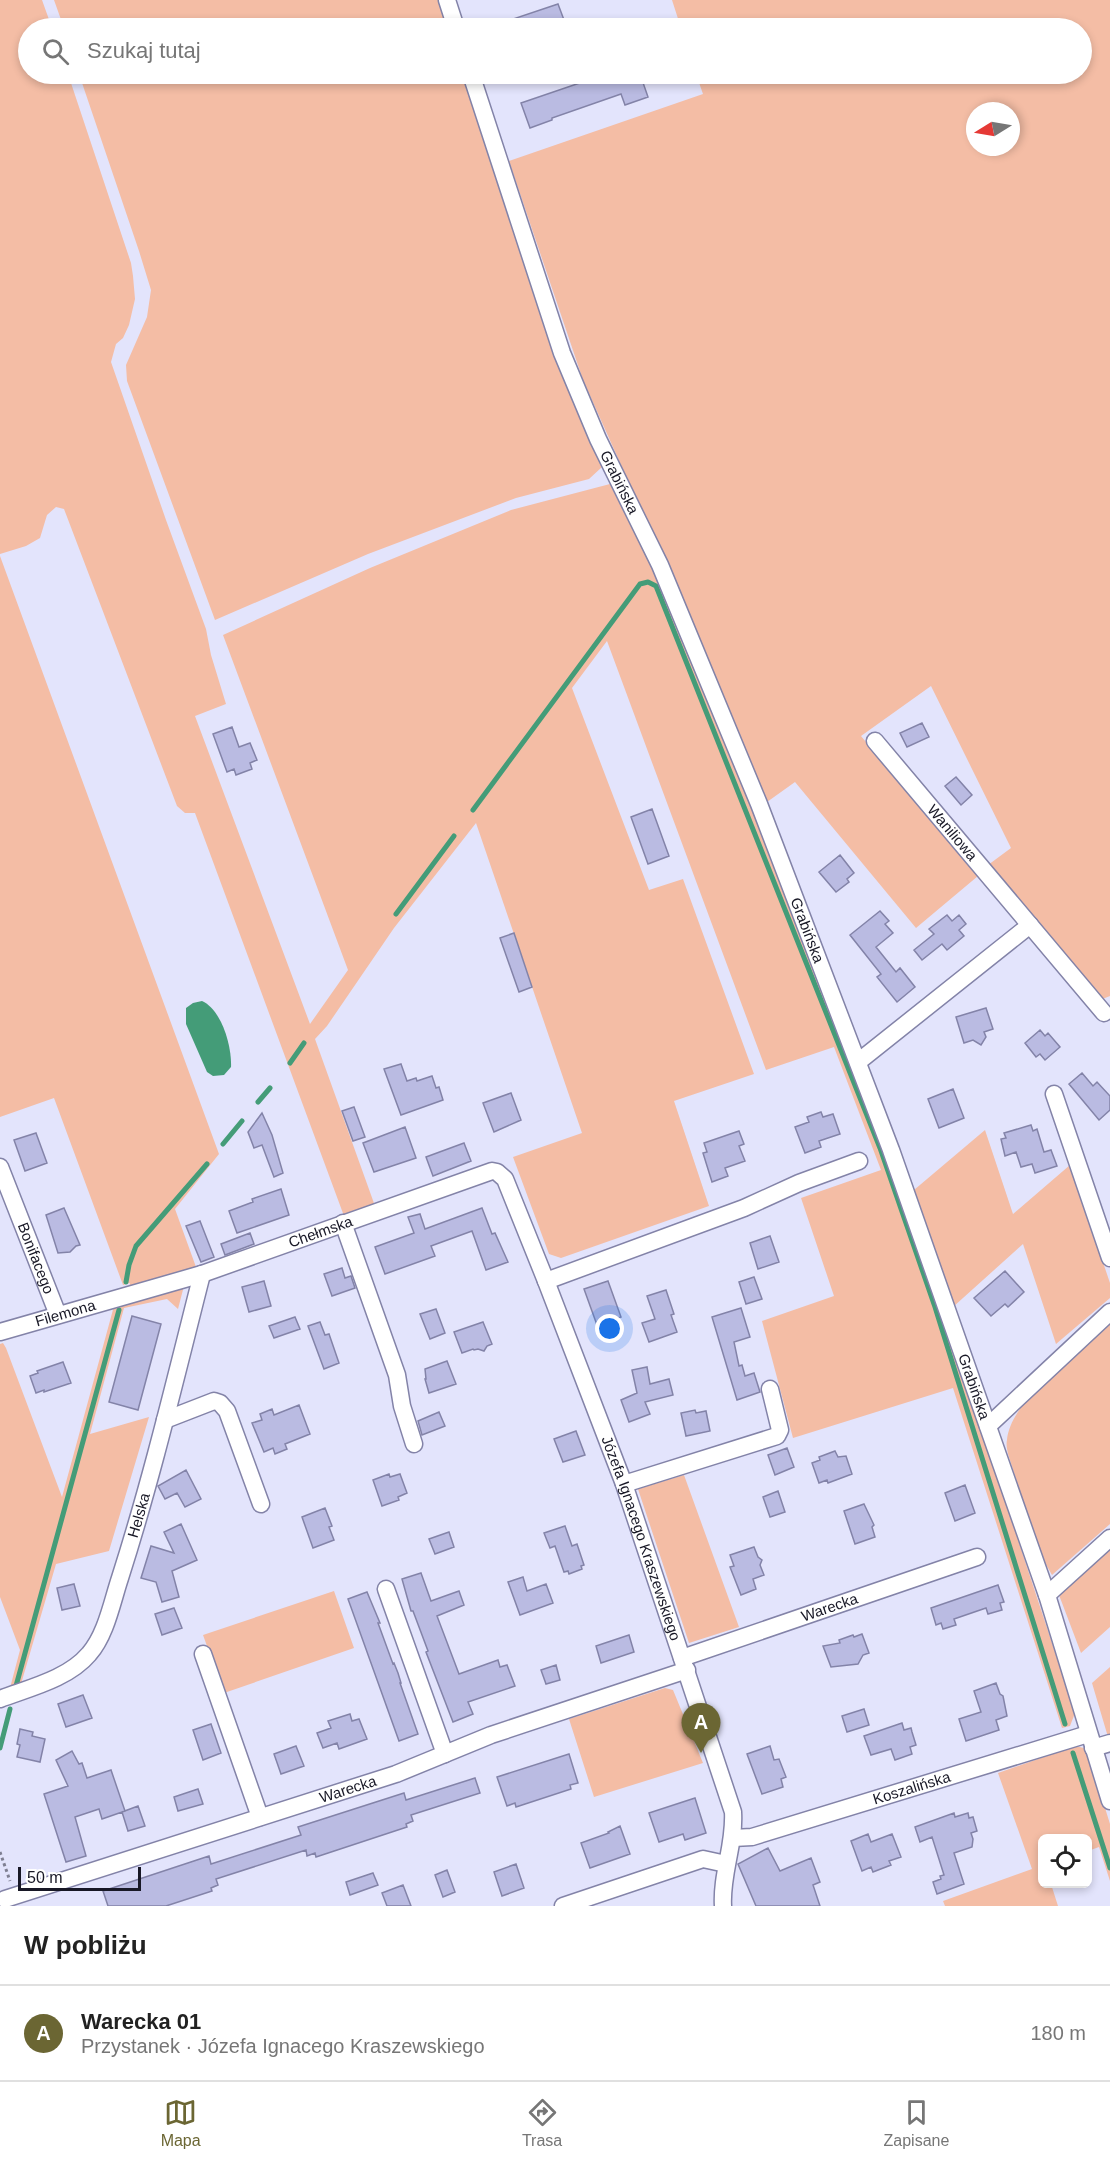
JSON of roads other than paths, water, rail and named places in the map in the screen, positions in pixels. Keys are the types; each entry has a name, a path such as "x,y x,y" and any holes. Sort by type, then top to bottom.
{"street":[{"path":"447,0 453,18"},
{"name":"Grabińska","path":"474,84 562,353 598,439 664,576 759,804 891,1150 1047,1594 1091,1741 1107,1781 1110,1801"},
{"name":"Waniliowa","path":"874,741 1104,1014"},
{"path":"858,1062 1030,925"},
{"path":"1054,1094 1110,1258"},
{"path":"546,1281 744,1208 800,1182 859,1161"},
{"name":"Bonifacego","path":"0,1167 58,1315"},
{"name":"Chełmska","path":"131,1293 202,1274 492,1171 505,1179"},
{"name":"Józefa Ignacego Kraszewskiego","path":"505,1179 624,1484 733,1812 733,1838 726,1864 723,1906"},
{"path":"343,1223 397,1375 402,1406 414,1444"},
{"name":"Helska","path":"0,1699 65,1672 89,1654 100,1636 127,1556 202,1274"},
{"name":"Filemona","path":"0,1332 131,1293"},
{"path":"988,1426 1110,1312"},
{"path":"624,1484 777,1436 780,1430 770,1389"},
{"path":"165,1419 214,1401 223,1405 261,1504"},
{"path":"1047,1594 1110,1538"},
{"name":"Warecka","path":"7,1894 396,1774 491,1735 977,1557"},
{"path":"386,1590 445,1754"},
{"path":"203,1654 260,1817"},
{"name":"Koszalińska","path":"733,1838 752,1837 1091,1741 1110,1743"},
{"path":"563,1906 703,1859 726,1864"}],"waterway":[{"path":"473,810 640,584 648,582 656,586 880,1148 935,1307 1065,1724"},
{"path":"396,914 454,836"},
{"path":"290,1063 304,1043"},
{"path":"258,1102 270,1088"},
{"path":"223,1144 242,1121"},
{"path":"126,1282 136,1246 207,1164"},
{"path":"16,1686 119,1310"},
{"path":"0,1748 10,1709"},
{"path":"1073,1753 1110,1868"}],"place":[{"name":"Warecka 01","path":"701,1753"}]}
